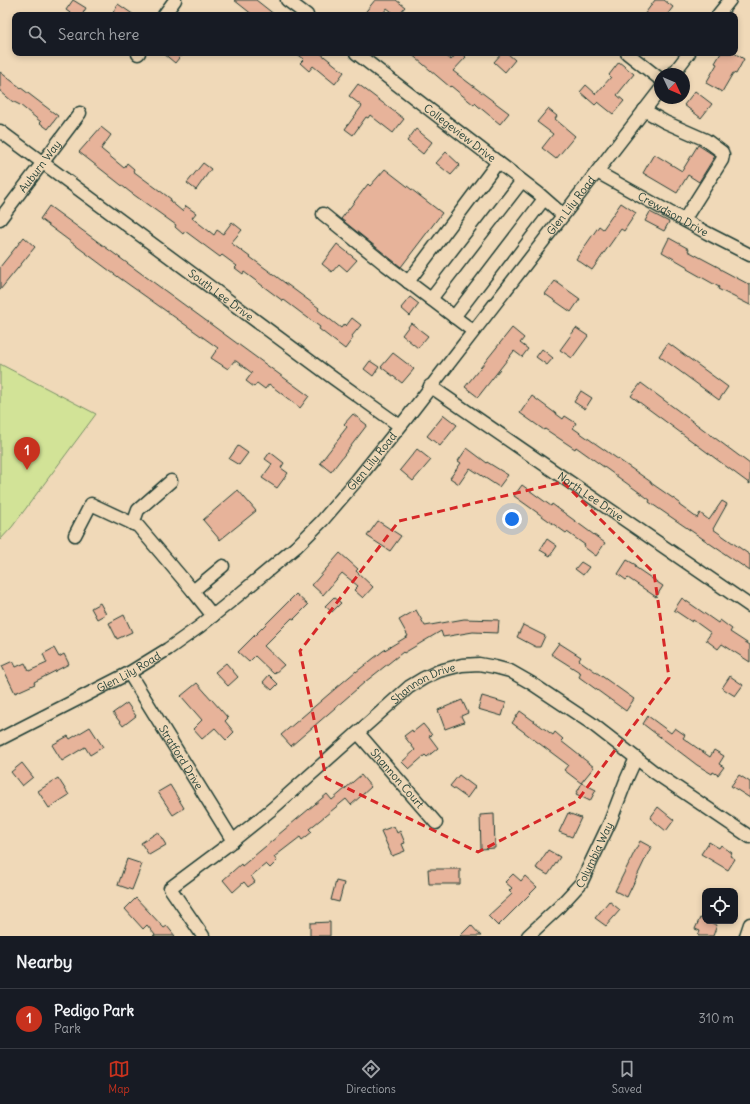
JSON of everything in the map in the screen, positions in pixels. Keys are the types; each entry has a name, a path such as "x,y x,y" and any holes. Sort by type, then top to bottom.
{"street":[{"path":"166,12 175,0"},
{"path":"287,0 303,12"},
{"path":"720,12 730,0"},
{"name":"Collegeview Drive","path":"360,56 544,198 563,215"},
{"path":"632,56 654,74"},
{"path":"678,68 687,56"},
{"name":"Glen Lily Road","path":"0,739 129,673 168,649 213,616 296,547 322,522 400,426 654,98"},
{"path":"644,110 665,122 706,140 722,152 722,160 684,220"},
{"name":"Auburn Way","path":"0,219 80,113"},
{"name":"South Lee Drive","path":"0,131 94,202 400,426"},
{"path":"408,282 498,162"},
{"name":"Crewdson Drive","path":"597,172 750,255"},
{"path":"431,298 522,181"},
{"path":"454,317 544,198"},
{"path":"323,214 374,256 473,331"},
{"name":"North Lee Drive","path":"430,386 750,606"},
{"path":"133,524 138,510 171,480"},
{"path":"75,536 91,504 138,526 213,616"},
{"path":"193,591 223,566"},
{"name":"Shannon Drive","path":"202,936 170,888 233,841 409,687 446,668 462,665 479,664 503,668 517,674 592,723 636,758 688,796 750,837"},
{"name":"Stratford Drive","path":"129,673 233,841"},
{"name":"Shannon Court","path":"358,733 436,823"},
{"name":"Columbia Way","path":"528,936 558,908 581,883 610,822 636,758"},
{"path":"746,936 750,924"}],"highlighted area":[{"path":"563,482 654,573 669,678 577,801 478,852 326,778 300,651 399,521"}],"green space":[{"path":"0,364 96,414 12,527 0,540"}],"building":[{"path":"73,0 86,8 84,12 69,12 66,10"},
{"path":"234,0 256,0 271,12 249,12"},
{"path":"375,0 396,0 405,7 401,12 392,12 387,8 384,12 365,12"},
{"path":"655,0 664,0 673,7 669,12 646,12"},
{"path":"118,4 130,12 113,12"},
{"path":"738,55 744,59 736,74 733,73 722,92 706,83 717,64 715,63 719,56"},
{"path":"167,56 181,56 175,63"},
{"path":"300,56 324,56 344,72 335,84 313,66 309,71 300,63 304,59"},
{"path":"414,56 446,56 451,60 454,56 465,56 466,57 453,71 509,113 500,124 475,103 474,105 451,86 450,87"},
{"path":"499,56 510,56 515,60 505,72 494,62"},
{"path":"619,62 634,74 617,95 624,101 613,114 598,102 595,105 580,92 586,85 596,94 611,77 609,75"},
{"path":"0,72 58,116 48,129 20,105 13,102 0,91"},
{"path":"358,84 404,119 393,133 370,115 368,118 366,117 353,135 345,129 362,106 349,96"},
{"path":"695,91 712,104 701,118 684,105 690,104 690,97"},
{"path":"548,109 557,116 555,119 575,136 556,159 542,148 553,134 537,122"},
{"path":"101,127 111,135 101,149 124,168 127,163 134,169 133,171 171,199 170,201 182,211 186,206 196,213 192,218 214,235 217,230 223,234 232,222 242,230 231,243 319,308 318,310 341,328 344,324 346,326 352,318 361,325 352,336 353,338 345,349 319,329 320,327 284,300 283,301 244,272 243,274 235,268 237,266 222,255 220,257 185,231 183,234 175,227 176,225 130,192 79,152"},
{"path":"416,129 432,142 423,154 407,141"},
{"path":"698,145 715,156 699,182 688,175 677,193 643,173 654,154 682,171"},
{"path":"446,152 460,165 451,175 436,163"},
{"path":"203,163 211,169 196,190 187,183"},
{"path":"385,169 442,213 401,267 341,219 368,184 370,186"},
{"path":"621,203 636,213 624,231 621,229 592,270 576,259 599,226 603,229"},
{"path":"49,206 309,396 300,408 269,384 265,389 257,383 254,387 246,381 252,373 236,361 234,361 228,369 211,358 218,348 40,219"},
{"path":"650,212 669,222 664,231 645,221"},
{"path":"24,237 35,247 0,290 0,267"},
{"path":"669,238 689,249 688,251 750,285 750,305 718,289 719,287 687,269 688,267 662,252"},
{"path":"337,244 357,260 347,271 339,264 332,272 322,264"},
{"path":"555,281 580,299 571,312 545,294"},
{"path":"410,297 419,304 410,316 401,308"},
{"path":"411,323 428,336 418,348 402,335"},
{"path":"512,328 524,338 520,343 528,349 522,357 514,351 478,397 465,387"},
{"path":"576,328 588,336 572,358 560,350"},
{"path":"668,343 728,387 719,400 659,356"},
{"path":"542,349 553,358 547,365 536,357"},
{"path":"393,353 414,369 402,383 381,367"},
{"path":"370,361 379,367 373,376 364,369"},
{"path":"641,383 750,464 750,484 631,396"},
{"path":"581,391 592,398 585,409 574,402"},
{"path":"532,396 563,419 565,416 576,423 573,428 680,503 679,505 697,518 700,513 709,520 722,501 727,504 713,529 750,555 750,571 649,502 650,500 576,447 575,449 520,413"},
{"path":"353,414 367,425 331,472 320,463 341,436 347,427 344,424"},
{"path":"444,415 457,425 440,446 427,436"},
{"path":"238,446 248,453 239,465 229,459"},
{"path":"467,448 487,463 508,475 499,487 470,468 459,484 450,478 461,463 458,461"},
{"path":"417,449 431,460 413,481 400,470"},
{"path":"270,452 284,463 281,468 288,473 277,488 262,478 272,464 265,459"},
{"path":"522,485 551,506 552,504 605,543 596,556 584,547 585,545 514,496"},
{"path":"238,490 256,511 220,540 203,520"},
{"path":"378,521 401,536 390,551 367,536"},
{"path":"547,539 557,546 550,556 540,550"},
{"path":"340,553 358,569 356,571 373,587 363,598 354,590 358,586 342,573 323,595 312,585"},
{"path":"627,560 636,565 635,567 663,586 656,597 628,578 626,580 618,574"},
{"path":"581,562 589,567 583,575 575,569"},
{"path":"296,594 308,605 294,619 292,618 264,646 284,665 274,674 255,656 249,662 238,652"},
{"path":"334,597 341,603 332,612 325,606"},
{"path":"682,598 718,623 720,620 732,629 730,632 750,645 750,662 722,644 718,649 706,640 711,633 693,620 692,622 674,610"},
{"path":"100,603 106,614 97,619 91,608"},
{"path":"416,610 425,626 464,619 499,620 498,633 473,632 443,637 441,631 404,653 403,652 365,682 291,746 281,735 356,671 383,651 408,636 399,620"},
{"path":"124,615 132,632 117,639 109,623"},
{"path":"523,625 545,636 540,647 536,647 517,637"},
{"path":"559,643 581,657 579,660 634,699 626,711 579,677 581,673 551,654"},
{"path":"54,648 59,657 64,654 69,664 34,682 35,684 15,693 2,666 13,661 16,667 25,663 29,671 47,663 43,654"},
{"path":"226,663 238,677 228,686 215,672"},
{"path":"269,675 278,684 272,690 263,682"},
{"path":"730,676 743,685 735,696 722,688"},
{"path":"197,683 228,718 225,721 234,732 226,740 215,728 202,739 193,729 202,720 181,696"},
{"path":"482,696 506,703 502,716 478,709"},
{"path":"462,700 468,713 461,716 464,722 445,729 438,710"},
{"path":"127,703 136,716 123,726 113,713"},
{"path":"520,711 553,735 555,732 563,739 561,741 594,767 581,783 564,770 568,765 512,723"},
{"path":"648,716 671,733 675,728 685,735 683,738 710,757 714,750 724,756 719,764 724,767 718,775 713,772 712,774 697,765 643,724"},
{"path":"423,724 432,735 429,736 438,748 427,757 425,755 409,769 402,762 415,750 404,736 412,730 413,732"},
{"path":"90,727 103,747 90,755 85,747 62,761 52,745 68,736 70,739"},
{"path":"22,763 33,777 22,786 11,772"},
{"path":"361,775 371,787 351,805 346,799 309,829 312,832 302,840 300,837 274,857 277,861 270,868 266,864 251,876 255,882 248,887 244,882 233,892 223,880 241,864 242,866 327,794 332,800"},
{"path":"459,775 475,787 467,798 450,786"},
{"path":"739,775 750,782 750,798 731,786"},
{"path":"58,778 69,795 49,808 38,791"},
{"path":"582,783 596,790 590,801 576,794"},
{"path":"170,785 184,808 173,815 158,792"},
{"path":"658,807 674,820 666,831 650,818"},
{"path":"568,813 581,818 572,837 559,832"},
{"path":"494,814 495,848 481,849 480,815"},
{"path":"394,826 397,833 400,831 405,843 402,844 405,851 392,856 381,831"},
{"path":"158,832 166,845 149,855 141,843"},
{"path":"640,841 651,847 627,897 615,891"},
{"path":"709,842 719,848 721,845 732,853 730,856 735,859 728,870 701,854"},
{"path":"548,850 560,857 548,875 536,868"},
{"path":"127,859 142,864 132,890 118,885"},
{"path":"428,869 460,869 460,884 429,884"},
{"path":"513,874 521,881 525,876 537,887 498,926 488,916 512,894 509,891 512,888 505,882"},
{"path":"336,881 344,883 339,902 331,900"},
{"path":"136,898 164,928 167,926 175,936 153,936 155,935 147,925 143,929 125,909"},
{"path":"609,901 620,910 606,926 595,918"},
{"path":"700,918 702,919 702,924 717,925 713,936 698,936 700,931 695,929"},
{"path":"330,922 330,936 310,936 310,923"},
{"path":"471,925 481,936 460,936"}],"place":[{"name":"Pedigo Park","path":"27,470"}]}
